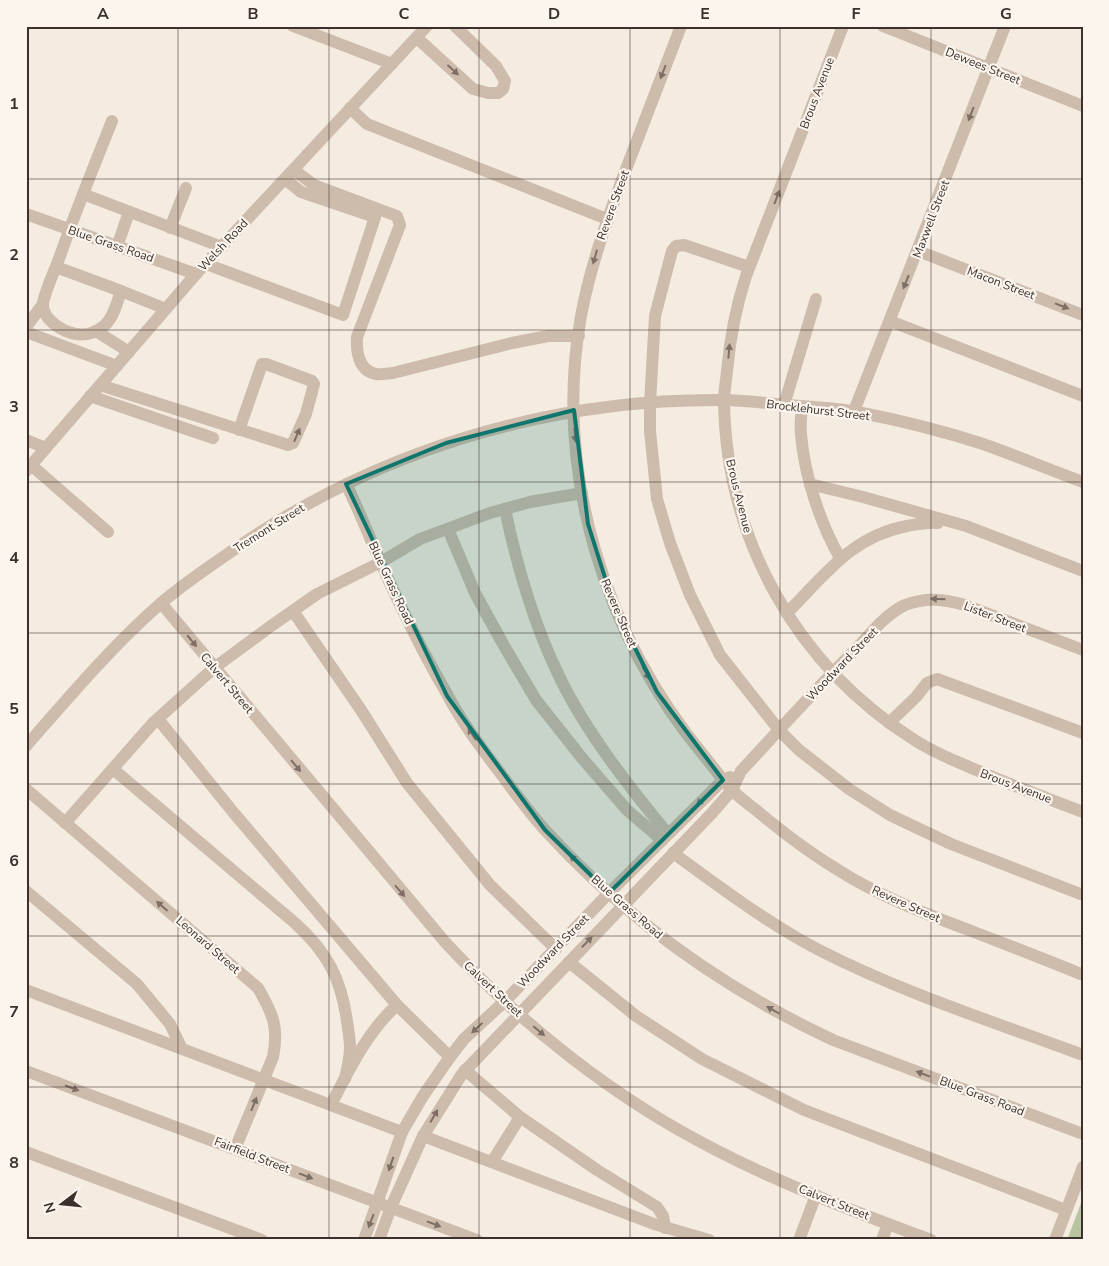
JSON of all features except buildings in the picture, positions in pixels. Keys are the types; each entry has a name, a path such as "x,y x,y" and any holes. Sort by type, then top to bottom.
{"street":[{"path":"293,26 392,64"},
{"name":"Welsh Road","path":"29,468 196,274 428,26"},
{"path":"417,38 473,89 488,94 498,93 503,89 505,81 496,66 455,26"},
{"name":"Revere Street","path":"680,26 607,219 590,276 576,358 575,434 582,493 595,553 614,606 634,652 674,718 732,790 794,840 836,869 884,895 935,918 1083,974"},
{"name":"Brous Avenue","path":"842,26 749,267 736,307 729,343 724,400 726,442 743,519 765,574 796,628 832,673 889,723 938,754 988,776 1083,812"},
{"name":"Dewees Street","path":"883,26 1083,106"},
{"name":"Maxwell Street","path":"854,411 1005,26"},
{"path":"350,108 367,124 607,219"},
{"path":"26,326 43,304 69,230 112,121"},
{"path":"206,264 343,315 375,217 301,192 289,174"},
{"path":"289,174 397,216 400,225 357,337 356,348 360,361 366,370 376,374 393,373 512,343 548,336 579,336"},
{"path":"170,228 186,188"},
{"path":"83,194 222,247"},
{"path":"117,246 130,212"},
{"name":"Blue Grass Road","path":"26,215 196,274"},
{"path":"749,267 684,245 676,246 672,252 655,316 650,431 657,498 670,543 684,578 720,655 779,730 799,750 849,789 890,815 950,844 1083,895"},
{"name":"Macon Street","path":"918,251 1083,314"},
{"path":"56,266 166,309"},
{"path":"43,304 45,313 54,324 76,334 87,334 105,325 111,317 121,291"},
{"path":"784,405 816,298"},
{"path":"890,321 1083,396"},
{"path":"96,331 129,352"},
{"path":"26,332 117,366"},
{"path":"100,385 239,430 291,445 306,414 314,387 312,381 262,364 239,430"},
{"path":"90,396 213,438"},
{"name":"Brocklehurst Street","path":"574,410 650,403 724,400 854,411 982,444 1083,482"},
{"path":"802,407 801,433 810,484 833,546 840,558"},
{"name":"Tremont Street","path":"26,746 105,657 161,603 214,563 271,525 346,484 404,458 446,443 522,421 574,410"},
{"path":"26,440 46,448"},
{"path":"29,468 108,532"},
{"name":"Blue Grass Road","path":"346,484 418,641 447,696 477,742 545,830 609,893 644,924 700,965 739,990 806,1027 842,1043 1083,1134"},
{"path":"810,484 966,526 1083,571"},
{"path":"65,823 158,719 214,668 318,594 381,562 420,539 505,509 530,502 582,493"},
{"path":"505,509 514,552 528,596 543,638 561,679 583,718 665,837"},
{"path":"787,613 840,558 868,538 893,528 927,522 966,526"},
{"path":"448,529 476,593 536,700 582,758 628,810 665,837"},
{"name":"Lister Street","path":"906,605 934,598 948,600 1083,650"},
{"name":"Calvert Street","path":"161,603 445,942 466,966 519,1014 587,1069 629,1099 721,1153 769,1176 931,1240"},
{"name":"Woodward Street","path":"379,1240 423,1136 443,1101 465,1070 732,790 741,771 832,673 894,611 906,605"},
{"path":"293,611 407,783 490,885 556,948"},
{"path":"889,723 916,698 927,683 937,679 1083,733"},
{"path":"158,719 240,820 397,1004 450,1057"},
{"path":"113,769 312,938 326,957 337,978 344,998 350,1048 345,1079"},
{"name":"Woodward Street","path":"364,1240 402,1132 423,1096 464,1039 505,1001 609,893 723,780 741,771"},
{"name":"Leonard Street","path":"26,789 258,988 270,1009 275,1026 276,1042 273,1058 235,1149"},
{"path":"673,853 744,905 818,949 898,986 1083,1055"},
{"path":"26,891 137,984 170,1024 182,1049"},
{"path":"569,962 636,1016 702,1059 804,1110 1066,1210"},
{"path":"26,990 402,1132"},
{"path":"331,1106 373,1032 397,1004"},
{"path":"465,1070 520,1117 597,1170 657,1207 663,1216 665,1228"},
{"name":"Fairfield Street","path":"26,1071 477,1240"},
{"path":"492,1162 520,1117"},
{"path":"423,1136 665,1228 709,1240"},
{"path":"26,1152 262,1240"},
{"path":"1055,1240 1083,1167"},
{"path":"799,1240 816,1195"},
{"path":"882,1240 888,1224"}],"highlighted area":[{"path":"574,410 588,524 614,606 657,692 723,780 609,893 545,830 447,696 346,484 446,443"}],"green space":[{"path":"1083,1198 1083,1240 1067,1240"}]}
